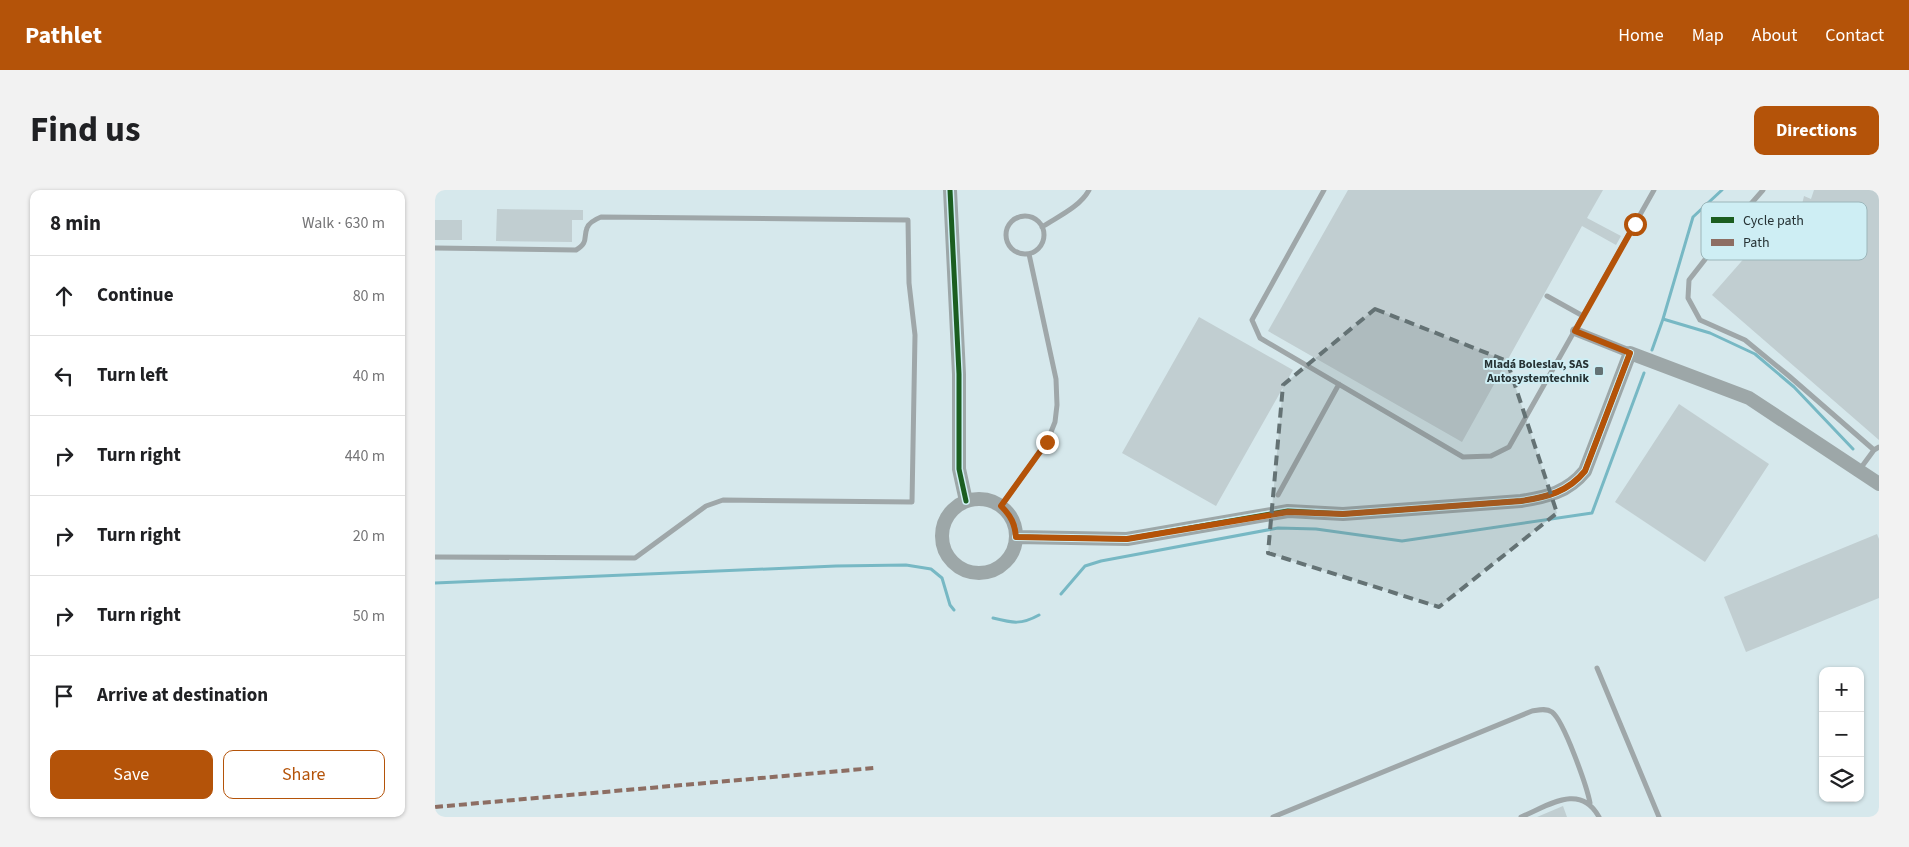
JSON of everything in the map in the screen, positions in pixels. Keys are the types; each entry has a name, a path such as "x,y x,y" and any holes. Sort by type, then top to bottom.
{"street":[{"path":"950,190 959,374 959,469 966,501"},
{"path":"1575,331 1749,398 1879,484"},
{"path":"1016,537 1127,539 1288,512 1343,514 1542,498 1567,489 1577,482 1585,471 1630,353"},
{"path":"990,500 1001,506 1009,514 1015,525 1016,537 1011,554 1006,561 996,568 984,572 971,572 960,567 951,559 944,548 942,536 948,515 966,501 990,500"}],"lane":[{"path":"1042,227 1072,208 1089,190"},
{"path":"1324,190 1252,320 1260,338 1463,457 1491,456 1509,447 1655,190"},
{"path":"1752,202 1763,190"},
{"path":"435,248 576,250 582,246 587,238 587,228 592,221 601,217 907,220 909,283 915,335 912,502 723,500 706,506 635,558 435,557"},
{"path":"1024,217 1036,220 1042,227 1044,236 1042,242 1039,248 1029,254 1017,252 1008,244 1009,226 1018,218 1024,217"},
{"path":"1001,506 1047,442 1055,422 1057,404 1056,379 1029,254"},
{"path":"1705,260 1689,280 1688,298 1701,320 1745,340 1876,449 1859,470"},
{"path":"1547,296 1583,316"},
{"path":"1277,494 1339,384"},
{"path":"1597,668 1659,817"},
{"path":"1273,817 1532,711 1544,709 1551,712 1560,723 1587,787 1590,803 1599,817"},
{"path":"1521,817 1568,799 1583,800 1590,803"}],"highlighted area":[{"path":"1375,309 1507,361 1557,513 1439,607 1268,553 1283,385"}],"building":[{"path":"1348,190 1603,190 1587,218 1621,236 1616,245 1582,226 1462,442 1268,331"},
{"path":"1814,190 1879,190 1879,440 1712,295 1743,260 1867,260 1867,202 1803,202 1804,196 1811,199"},
{"path":"497,209 583,210 583,220 572,220 572,242 496,241"},
{"path":"435,220 462,220 462,240 435,240"},
{"path":"1199,317 1293,370 1216,506 1122,453"},
{"path":"1679,404 1769,464 1705,562 1615,502"},
{"path":"1877,534 1879,539 1879,598 1746,652 1724,597"},
{"path":"1563,806 1567,817 1537,817"}],"waterway":[{"path":"1709,202 1722,190"},
{"path":"1652,350 1693,217 1701,210"},
{"path":"1663,319 1710,333 1755,354 1794,387 1853,449"},
{"path":"1061,594 1085,566 1101,561 1278,528 1316,529 1402,541 1592,513 1644,373"},
{"path":"435,583 836,566 906,565 931,569 942,578 950,605 954,610"},
{"path":"993,618 1022,622 1039,615"}],"marked path":[{"path":"435,807 874,768"}],"cycle path":[{"path":"950,190 959,374 959,469 966,501"},
{"path":"1016,537 1127,539 1288,511 1343,514 1540,498 1564,489 1585,471 1630,353"}],"place":[{"name":"Mladá Boleslav, SAS Autosystemtechnik","path":"1599,371"}],"route":[{"path":"1047,442 1001,506 1009,514 1015,525 1016,537 1127,539 1288,512 1343,514 1521,501 1556,494 1577,482 1585,471 1630,353 1575,331 1635,224"}]}
